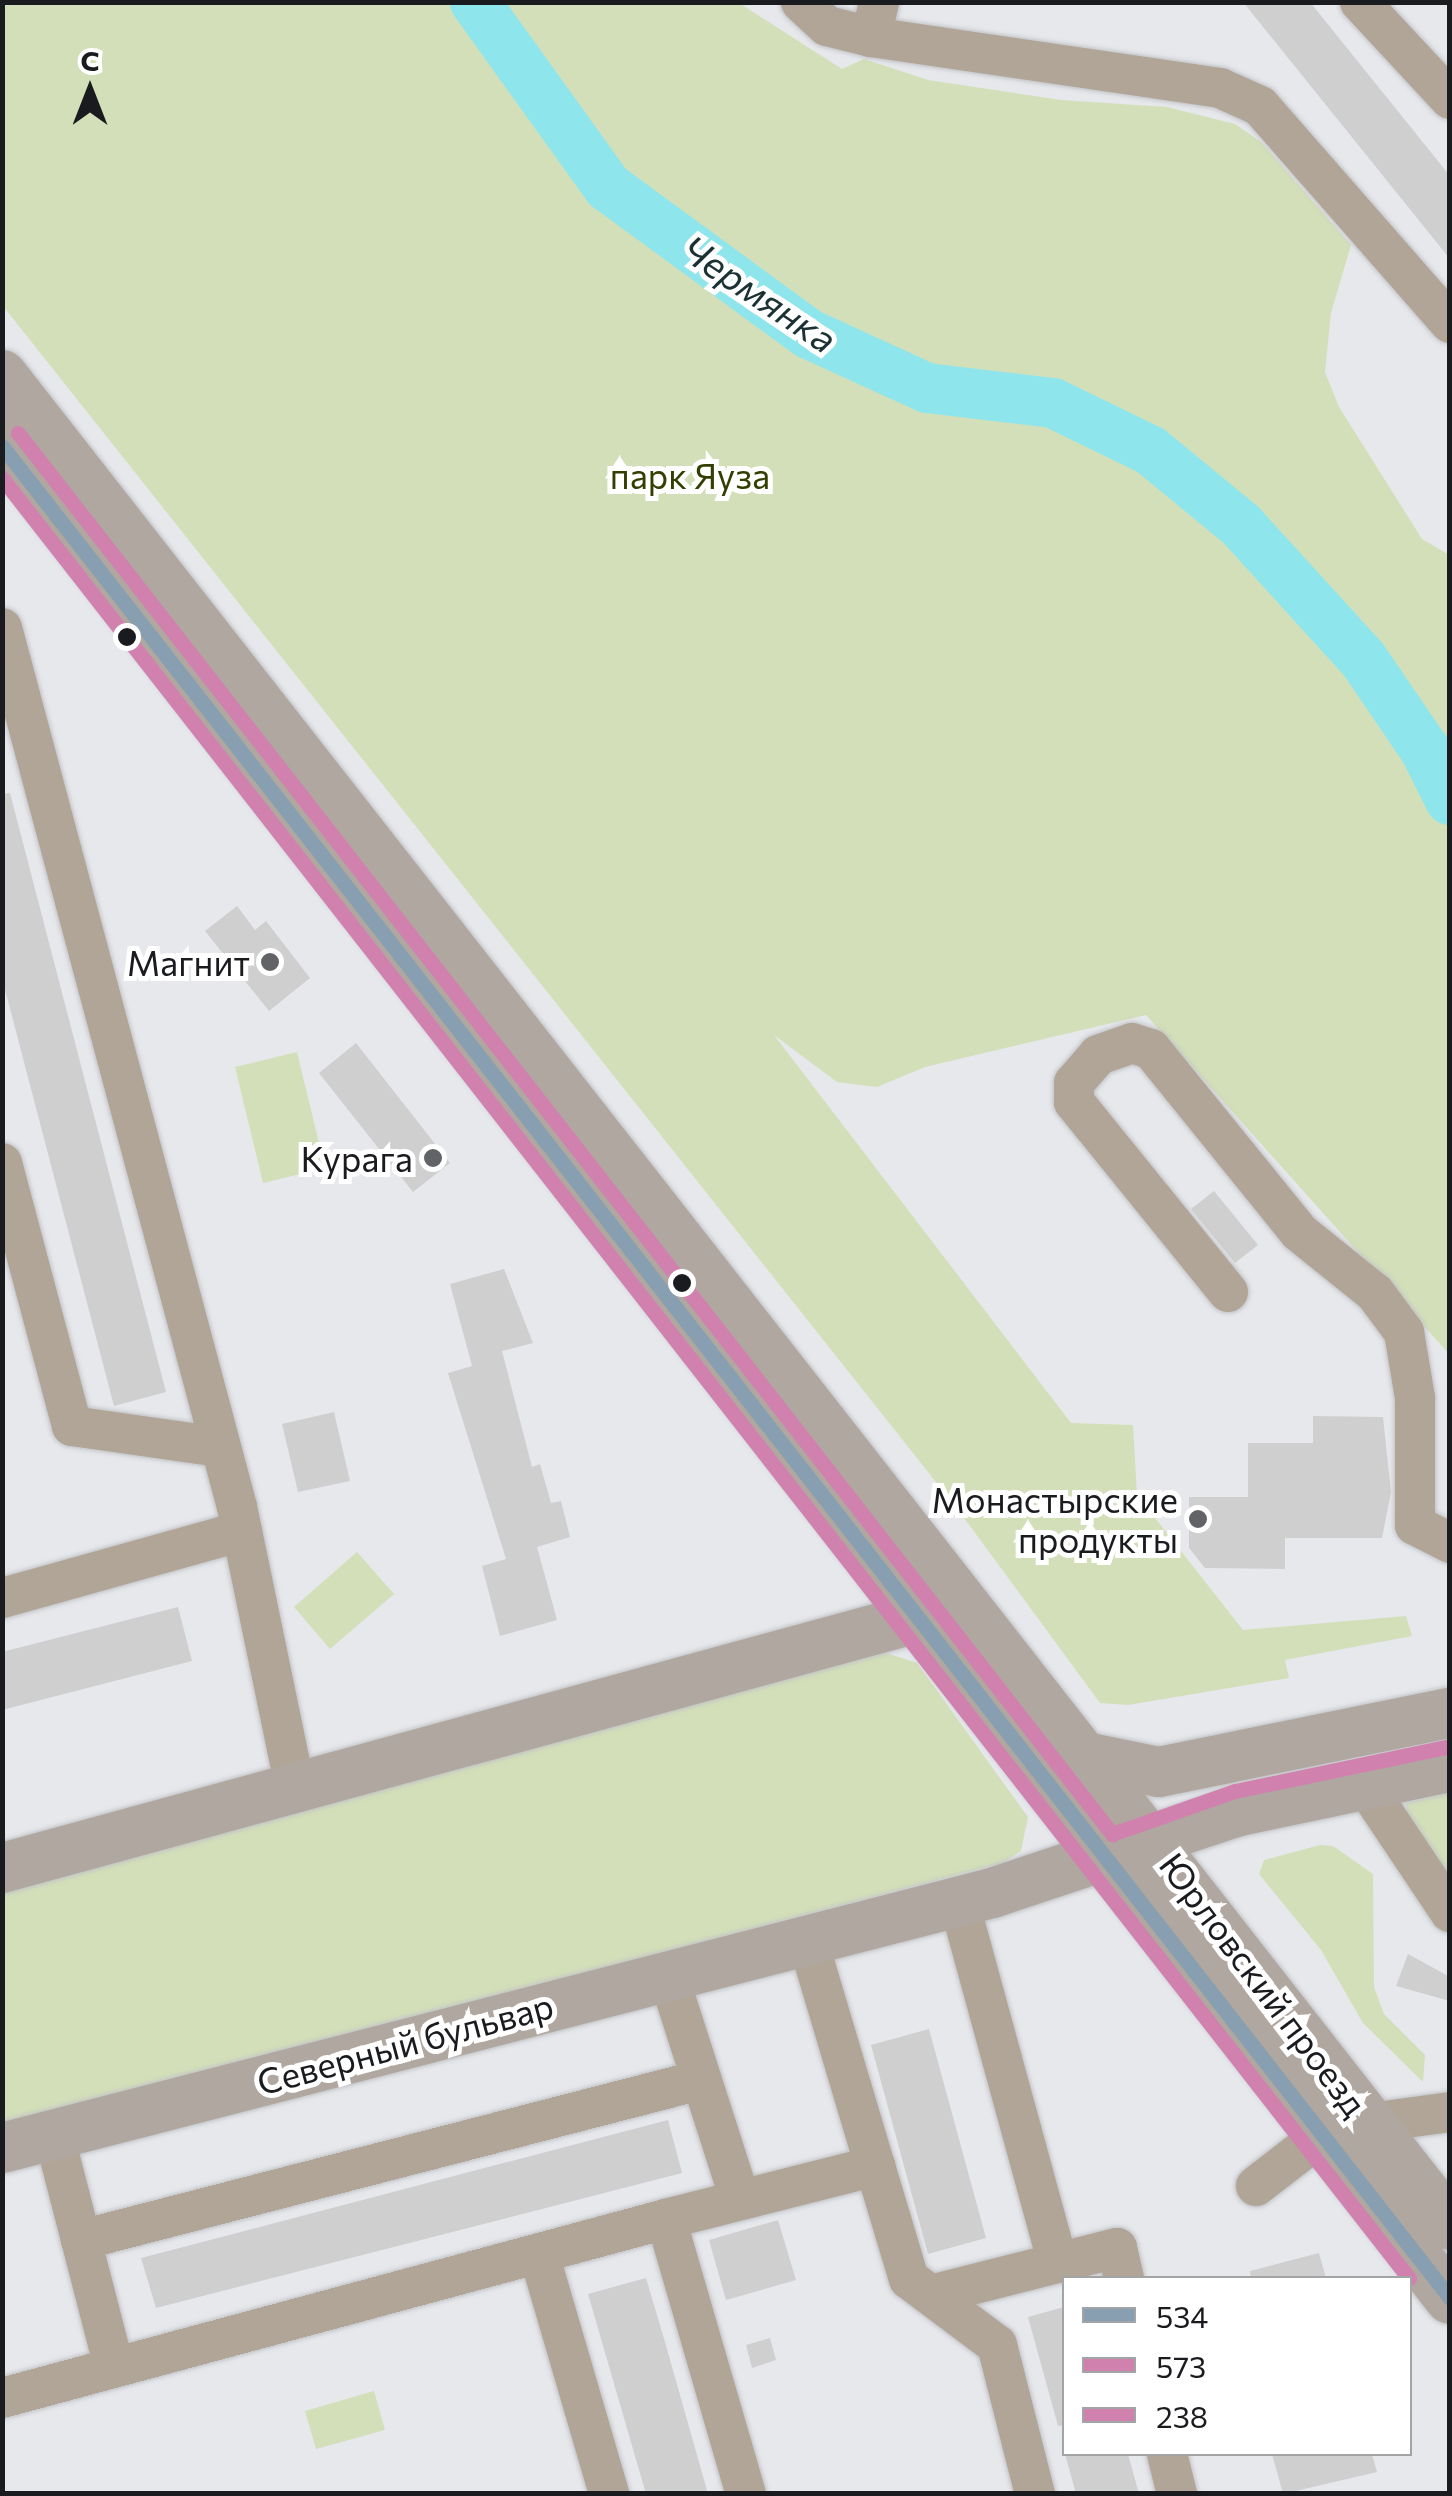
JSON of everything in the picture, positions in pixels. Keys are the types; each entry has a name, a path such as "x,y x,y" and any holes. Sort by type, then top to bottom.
{"main road":[{"name":"Юрловский проезд","path":"2,375 965,1604 1090,1758 1450,2225"},
{"name":"Юрловский проезд","path":"2,445 19,492 1106,1858 1450,2298"},
{"path":"2,1868 296,1792 965,1604"},
{"path":"1090,1758 1158,1772 1450,1713"},
{"name":"Северный бульвар","path":"2,2148 959,1902 1106,1858 1222,1816 1450,1767"}],"lane":[{"path":"801,2 827,26 875,20 1220,88 1260,106 1450,323"},
{"path":"1360,2 1450,99"},
{"path":"2,628 242,1532 296,1792"},
{"path":"1228,1292 1074,1102 1074,1083 1098,1055 1132,1044 1151,1050 1299,1232 1375,1294 1404,1332 1416,1398 1416,1525 1450,1543"},
{"path":"2,1163 72,1426 220,1446"},
{"path":"2,1598 242,1532"},
{"path":"1365,1785 1450,1912"},
{"path":"959,1902 1058,2263"},
{"path":"807,1938 909,2280 997,2345 1035,2494"},
{"path":"668,1975 740,2199"},
{"path":"82,2240 700,2080"},
{"path":"1370,2123 1450,2112"},
{"path":"54,2135 114,2366"},
{"path":"1256,2186 1322,2136"},
{"path":"2,2398 875,2166"},
{"path":"666,2219 746,2494"},
{"path":"931,2295 1116,2248 1123,2276"},
{"path":"539,2254 609,2494"},
{"path":"1168,2456 1177,2494"}],"green space":[{"name":"парк Яуза","path":"3,3 739,3 842,69 864,59 928,80 1061,100 1167,107 1235,124 1261,142 1351,245 1331,313 1325,372 1339,407 1422,539 1449,555 1449,1354 1146,1015 925,1067 877,1087 837,1082 774,1035 1071,1423 1133,1425 1137,1495 1243,1630 1406,1616 1412,1636 1285,1660 1289,1678 1128,1705 1100,1703 959,1511 3,306"},
{"path":"297,1052 325,1168 263,1183 235,1067"},
{"path":"357,1552 394,1594 330,1649 294,1607"},
{"path":"886,1653 917,1663 1028,1817 1021,1851 1002,1863 3,2125 3,1878"},
{"path":"1449,1793 1449,1883 1409,1827 1406,1803"},
{"path":"1320,1845 1333,1846 1373,1874 1374,1987 1384,2014 1425,2055 1423,2082 1363,2023 1321,1950 1259,1874 1264,1860"},
{"path":"374,2391 385,2430 316,2449 305,2411"}],"building":[{"path":"1243,2 1310,2 1450,176 1450,259"},
{"path":"10,793 166,1392 114,1406 2,978 2,794"},
{"path":"237,906 255,930 266,921 310,978 269,1011 205,931"},
{"path":"356,1043 450,1163 413,1192 319,1073"},
{"path":"1214,1191 1258,1245 1235,1263 1191,1209"},
{"path":"504,1269 533,1343 502,1351 532,1467 540,1464 551,1503 561,1501 570,1537 537,1547 557,1620 500,1636 482,1566 506,1559 448,1373 472,1366 450,1284"},
{"path":"334,1412 350,1481 298,1492 282,1424"},
{"path":"1313,1416 1383,1417 1391,1492 1382,1538 1285,1538 1285,1569 1205,1568 1189,1548 1189,1497 1248,1497 1248,1443 1313,1443"},
{"path":"178,1607 192,1661 2,1710 2,1652"},
{"path":"1408,1954 1450,1977 1450,2001 1396,1986"},
{"path":"929,2029 986,2238 928,2254 871,2045"},
{"path":"668,2120 682,2173 156,2308 141,2258"},
{"path":"778,2220 796,2280 726,2300 709,2240"},
{"path":"1319,2253 1325,2276 1251,2276 1250,2271"},
{"path":"646,2278 708,2494 646,2494 588,2294"},
{"path":"1062,2308 1062,2425 1058,2426 1028,2317"},
{"path":"770,2338 776,2360 752,2368 746,2345"},
{"path":"1066,2456 1129,2456 1139,2494 1076,2494"},
{"path":"1273,2456 1373,2456 1377,2472 1283,2494"}],"waterway":[{"name":"Чермянка","path":"475,2 608,187 809,334 927,388 1053,403 1150,450 1241,525 1363,659 1425,750 1450,800"}],"transit line":[{"name":"238","path":"18,433 1112,1834 1235,1791 1446,1747"},
{"name":"534","path":"2,446 1450,2298"},
{"name":"573","path":"2,478 1407,2276"}],"place":[{"name":"Магнит","path":"270,962"},
{"name":"Курага","path":"433,1158"},
{"name":"Монастырские продукты","path":"1198,1519"}]}
